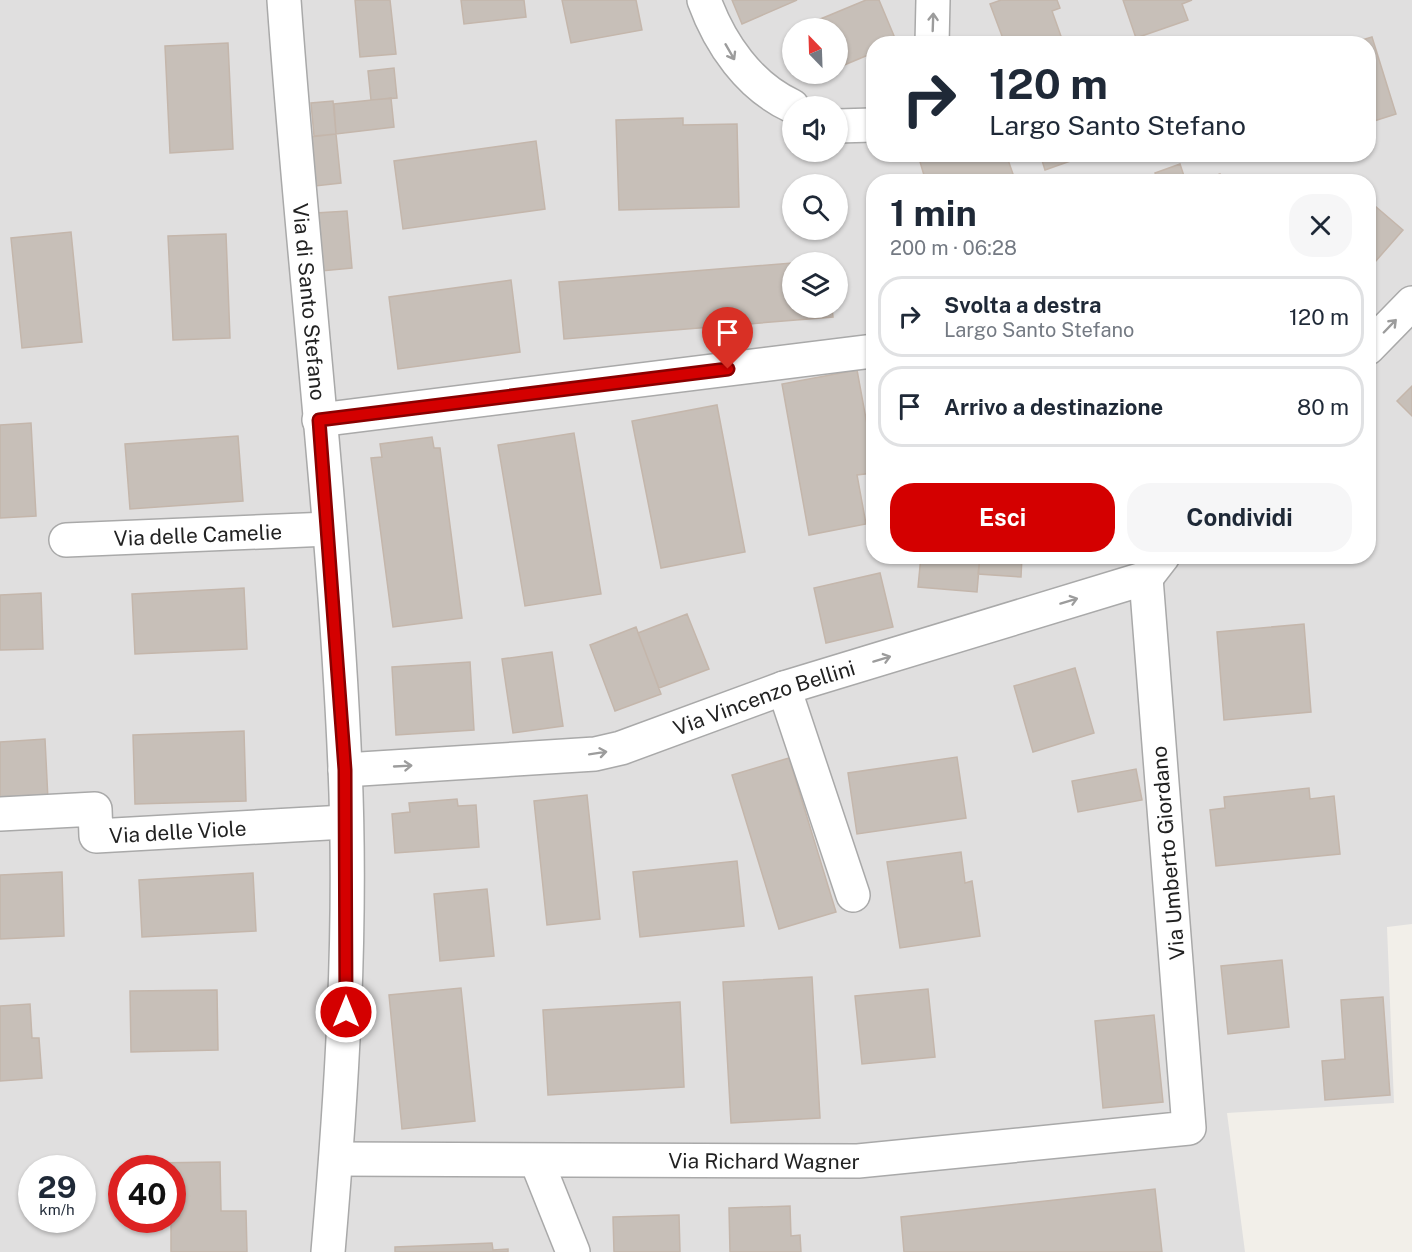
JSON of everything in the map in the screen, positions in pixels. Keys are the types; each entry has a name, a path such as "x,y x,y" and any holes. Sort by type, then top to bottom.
{"street":[{"name":"Via di Santo Stefano","path":"284,0 295,166 329,529 345,770 346,1012 328,1252"},
{"path":"704,0 734,60 775,98 782,101"},
{"path":"932,36 933,0"},
{"path":"848,126 866,125"},
{"path":"1376,340 1412,303"},
{"path":"319,420 866,352"},
{"name":"Via delle Camelie","path":"66,540 329,529"},
{"name":"Via Vincenzo Bellini","path":"345,770 595,754 621,748 784,688 1155,567"},
{"name":"Via Umberto Giordano","path":"1155,567 1189,1128"},
{"path":"784,688 853,895"},
{"name":"Via delle Viole","path":"0,814 95,809 96,836 345,822"},
{"name":"Via Richard Wagner","path":"336,1159 537,1162 858,1161 1189,1128"},
{"path":"537,1162 573,1252"}],"shaded area":[{"path":"0,0 1412,0 1412,924 1387,927 1394,1103 1227,1113 1245,1252 0,1252"}],"building":[{"path":"355,0 390,0 396,54 360,57"},
{"path":"461,0 524,0 526,17 464,24"},
{"path":"562,0 636,0 642,30 571,43"},
{"path":"732,0 797,0 742,24"},
{"path":"866,0 879,0 894,36 866,36 866,56 848,63 848,18 823,18"},
{"path":"1001,0 1057,0 1060,8 1052,11 1061,36 1002,36 990,4"},
{"path":"1123,0 1192,0 1182,4 1188,20 1142,36 1135,36"},
{"path":"228,43 233,149 170,153 165,46"},
{"path":"1376,50 1396,114 1376,120"},
{"path":"394,68 397,98 371,100 368,71"},
{"path":"391,98 394,127 336,134 334,104"},
{"path":"333,101 336,134 314,136 311,103"},
{"path":"683,118 683,125 737,124 739,207 619,210 616,120"},
{"path":"336,134 341,183 315,186 310,137"},
{"path":"536,141 545,209 403,229 394,161"},
{"path":"920,162 1009,162 1013,174 924,174"},
{"path":"1042,162 1068,162 1045,170"},
{"path":"1180,164 1183,174 1155,174"},
{"path":"1376,207 1403,230 1376,261"},
{"path":"347,211 352,268 321,271 316,213"},
{"path":"71,232 82,342 22,348 11,238"},
{"path":"226,234 230,338 173,340 168,236"},
{"path":"782,264 782,318 821,318 564,339 559,282"},
{"path":"511,280 520,352 398,369 389,297"},
{"path":"857,370 866,419 866,474 857,475 866,524 809,535 782,384"},
{"path":"1412,386 1412,416 1397,401"},
{"path":"717,405 745,552 661,568 632,421"},
{"path":"31,423 36,516 0,518 0,425"},
{"path":"574,433 601,594 525,606 498,445"},
{"path":"238,436 243,501 130,509 125,444"},
{"path":"432,437 434,448 440,448 462,618 393,627 371,458 382,457 380,444"},
{"path":"920,564 979,564 977,592 918,587"},
{"path":"979,564 1022,564 1021,577 978,574"},
{"path":"880,573 893,627 826,643 814,588"},
{"path":"244,588 247,649 135,654 132,594"},
{"path":"41,593 43,649 0,650 0,595"},
{"path":"687,614 709,669 659,688 638,633"},
{"path":"1304,624 1311,712 1224,720 1217,632"},
{"path":"636,627 661,694 615,711 590,645"},
{"path":"552,652 563,726 513,733 502,659"},
{"path":"470,662 474,730 396,735 392,667"},
{"path":"1075,668 1094,733 1033,752 1014,686"},
{"path":"244,731 246,801 135,804 133,735"},
{"path":"45,739 48,800 0,803 0,742"},
{"path":"957,757 966,818 857,834 848,773"},
{"path":"789,758 836,912 779,929 732,775"},
{"path":"1136,769 1142,800 1078,812 1072,781"},
{"path":"1309,788 1310,799 1334,796 1340,854 1216,866 1210,810 1225,808 1224,797"},
{"path":"587,795 600,919 547,925 534,801"},
{"path":"457,799 458,806 476,805 479,847 395,853 392,814 410,812 409,803"},
{"path":"961,852 965,883 972,881 980,936 900,948 887,862"},
{"path":"737,861 744,926 640,937 633,872"},
{"path":"62,872 64,936 0,939 0,875"},
{"path":"253,873 256,931 142,937 139,880"},
{"path":"487,889 494,956 440,961 434,894"},
{"path":"1282,960 1289,1027 1228,1034 1221,966"},
{"path":"812,977 820,1118 731,1123 723,982"},
{"path":"461,988 475,1121 402,1129 389,995"},
{"path":"928,989 935,1057 862,1064 855,996"},
{"path":"217,990 218,1050 131,1052 130,991"},
{"path":"1383,997 1390,1095 1325,1100 1322,1061 1345,1059 1341,1000"},
{"path":"680,1002 684,1087 548,1095 543,1010"},
{"path":"30,1004 32,1038 39,1038 42,1078 0,1081 0,1006"},
{"path":"1154,1015 1163,1102 1103,1108 1095,1021"},
{"path":"186,1162 220,1162 221,1211 246,1211 247,1252 171,1252 171,1233 186,1233"},
{"path":"1155,1189 1162,1252 904,1252 901,1217"},
{"path":"790,1206 791,1236 800,1235 801,1252 730,1252 729,1208"},
{"path":"679,1215 680,1252 614,1252 613,1217"},
{"path":"492,1243 493,1250 508,1249 508,1252 395,1252 395,1247"}],"route":[{"path":"346,1012 345,770 319,420 728,369"}]}
